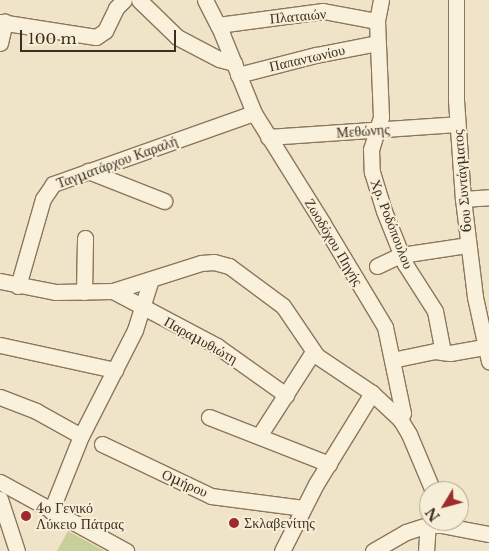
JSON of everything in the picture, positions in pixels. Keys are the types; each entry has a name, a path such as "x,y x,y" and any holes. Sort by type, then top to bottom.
{"street":[{"path":"0,43 2,22 96,37 105,31 116,8 124,0"},
{"path":"139,0 177,37 236,69"},
{"name":"Ζωοδόχου Πηγής","path":"205,0 218,25 254,113 383,323 403,414 400,419 410,434 430,481"},
{"name":"Χρ. Ροδόπουλου","path":"381,0 377,21 381,117 371,149 372,172 401,254 409,270 433,306 444,352"},
{"name":"6ου Συντάγματος","path":"456,0 458,124 463,199 468,245 487,354"},
{"name":"Πλαταιών","path":"218,25 323,6 377,21"},
{"name":"Παπαντωνίου","path":"236,69 377,43"},
{"name":"Ταγματάρχου Καραλή","path":"18,286 47,190 53,184 254,113"},
{"name":"Μεθώνης","path":"268,137 458,124"},
{"path":"88,171 164,201"},
{"path":"463,199 489,197"},
{"path":"84,292 85,238"},
{"path":"377,266 401,254 468,245"},
{"path":"0,282 55,292 113,291 206,262 218,262 229,266 284,306 313,352 372,393 400,419"},
{"path":"52,511 81,436 115,370 143,309 151,279"},
{"name":"Παραμυθιώτη","path":"113,291 143,309 217,346 286,395"},
{"path":"0,346 115,370"},
{"path":"392,360 435,351 487,354"},
{"path":"260,436 313,352"},
{"path":"282,551 302,508 372,393"},
{"path":"0,397 36,411 81,436"},
{"path":"209,416 329,464"},
{"name":"Ομήρου","path":"102,444 210,496 302,508"},
{"path":"1,485 126,551"},
{"path":"0,499 17,551"},
{"path":"373,551 406,532 419,529"},
{"path":"469,530 489,534"},
{"path":"426,551 434,531"}],"green space":[{"path":"68,531 105,551 57,551"}],"place":[{"name":"4ο Γενικό Λύκειο Πάτρας","path":"26,516"},
{"name":"Σκλαβενίτης","path":"234,523"}]}
